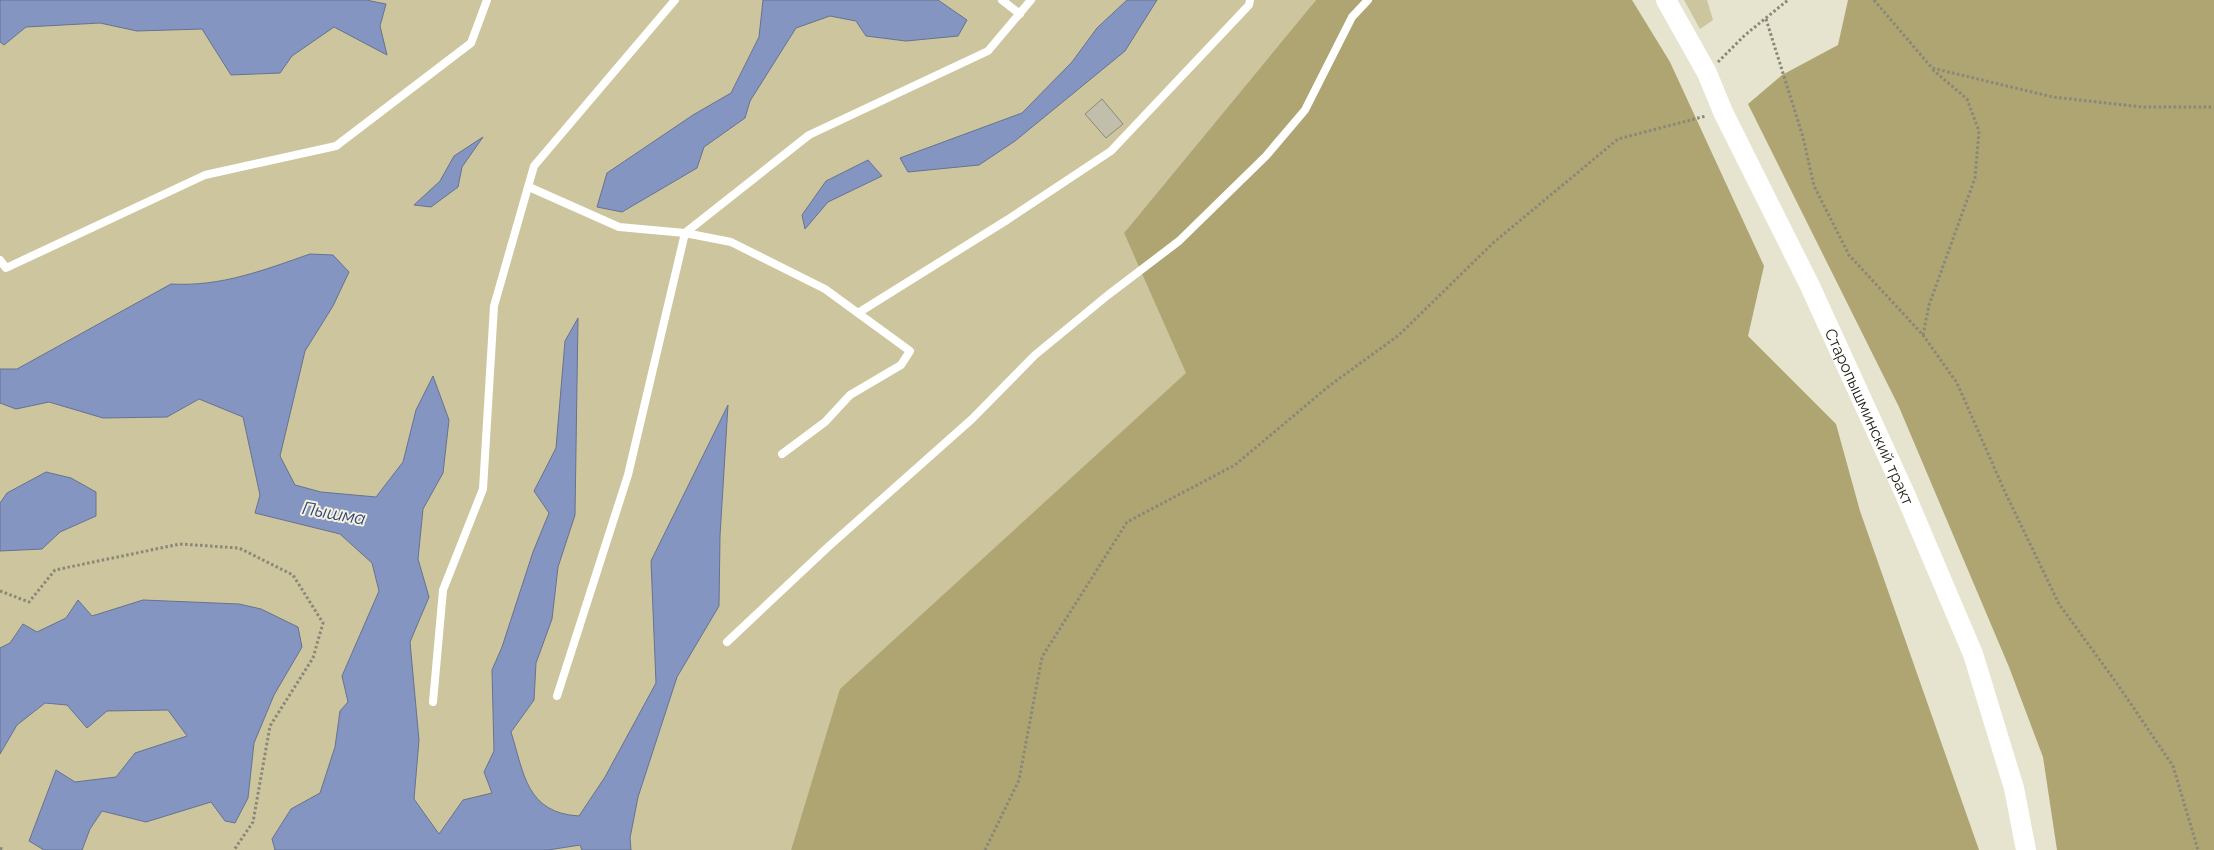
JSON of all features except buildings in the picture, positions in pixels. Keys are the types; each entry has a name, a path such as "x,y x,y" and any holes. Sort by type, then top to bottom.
{"street":[{"name":"Старопышминский тракт","path":"1666,0 1707,72 1724,112 1810,286 1906,494 1973,654 2014,788 2026,850"}],"lane":[{"path":"0,260 6,268 205,175 336,146 471,42 487,0"},
{"path":"433,702 442,590 483,489 494,306 534,166 675,0"},
{"path":"1002,0 1020,14"},
{"path":"557,696 628,475 685,233 809,135 988,51 1031,0"},
{"path":"858,313 1007,220 1111,151 1249,5 1250,0"},
{"path":"727,642 828,546 972,419 1035,355 1108,295 1179,241 1266,156 1305,110 1352,17 1368,0"},
{"path":"528,187 620,226 685,233 731,242 825,289 910,351 901,365 850,396 825,422 782,454"}],"path":[{"path":"1707,72 1745,35 1766,20 1788,0"},
{"path":"1874,0 1932,68 1967,98 1979,131 1975,178 1929,305 1923,335"},
{"path":"1766,20 1803,136 1814,186 1849,255 1923,335 1957,383 2005,492 2059,604 2118,685 2173,766 2198,850"},
{"path":"1932,68 2053,97 2142,107 2214,108"},
{"path":"985,850 1019,780 1042,657 1127,522 1235,465 1329,386 1399,335 1493,243 1618,139 1658,127 1724,112"},
{"path":"0,591 28,602 55,570 180,544 239,548 293,575 323,623 313,658 270,726 252,822 234,850"},
{"path":"0,848 4,850"}],"shaded area":[{"path":"0,0 1316,0 1124,233 1187,373 841,689 791,850 0,850"},
{"path":"1316,0 1632,0 1670,62 1764,266 1748,336 1836,424 1860,511 1979,850 791,850 840,689 1186,373 1124,233"},
{"path":"1684,0 1707,0 1713,20 1700,29"},
{"path":"1848,0 2214,0 2214,850 2057,850 2043,757 2009,667 1899,407 1748,104 1782,75 1838,45"}],"water":[{"path":"0,0 366,0 386,4 380,26 387,55 334,27 292,56 280,73 231,75 202,29 137,31 100,23 26,27 4,45 0,42"},
{"path":"763,0 938,0 967,20 958,36 906,41 866,36 856,21 830,16 796,28 750,101 745,118 704,147 697,168 622,212 597,207 607,173 693,115 731,93 759,37"},
{"path":"1127,0 1157,0 1125,51 1015,141 979,165 908,172 900,158 1022,113 1072,62 1097,28"},
{"path":"483,137 462,167 458,187 431,207 414,205 440,181 454,156"},
{"path":"868,160 882,176 828,202 805,229 802,215 826,181"},
{"name":"Пышма","path":"310,254 333,255 349,272 333,306 305,351 280,456 295,485 321,492 376,497 403,462 416,410 433,376 449,420 443,473 423,509 418,559 429,597 410,642 419,740 414,799 439,834 463,800 492,793 484,772 494,751 492,670 502,647 533,552 549,513 534,491 556,448 565,341 578,318 575,515 558,567 552,619 536,663 534,700 511,732 524,776 530,788 538,799 548,807 561,813 579,816 605,777 656,683 651,561 728,405 720,536 719,606 677,677 638,797 630,838 631,850 582,850 580,845 548,850 275,850 272,839 291,809 320,793 335,747 340,711 348,702 342,676 379,591 372,563 340,534 255,513 260,495 243,417 199,399 167,417 103,418 49,402 16,409 0,403 0,369 17,369 171,284 207,283 225,280"},
{"path":"46,472 71,478 96,492 96,516 60,532 42,549 0,551 0,503 7,493"},
{"path":"78,600 92,616 143,600 239,604 261,609 298,627 302,647 274,695 254,743 248,798 235,823 225,821 211,802 146,822 102,811 90,829 82,850 44,850 29,841 56,770 75,782 116,777 135,753 187,736 168,710 107,711 87,728 67,705 45,703 17,725 0,754 0,648 10,643 23,624 37,632 66,618"}]}
